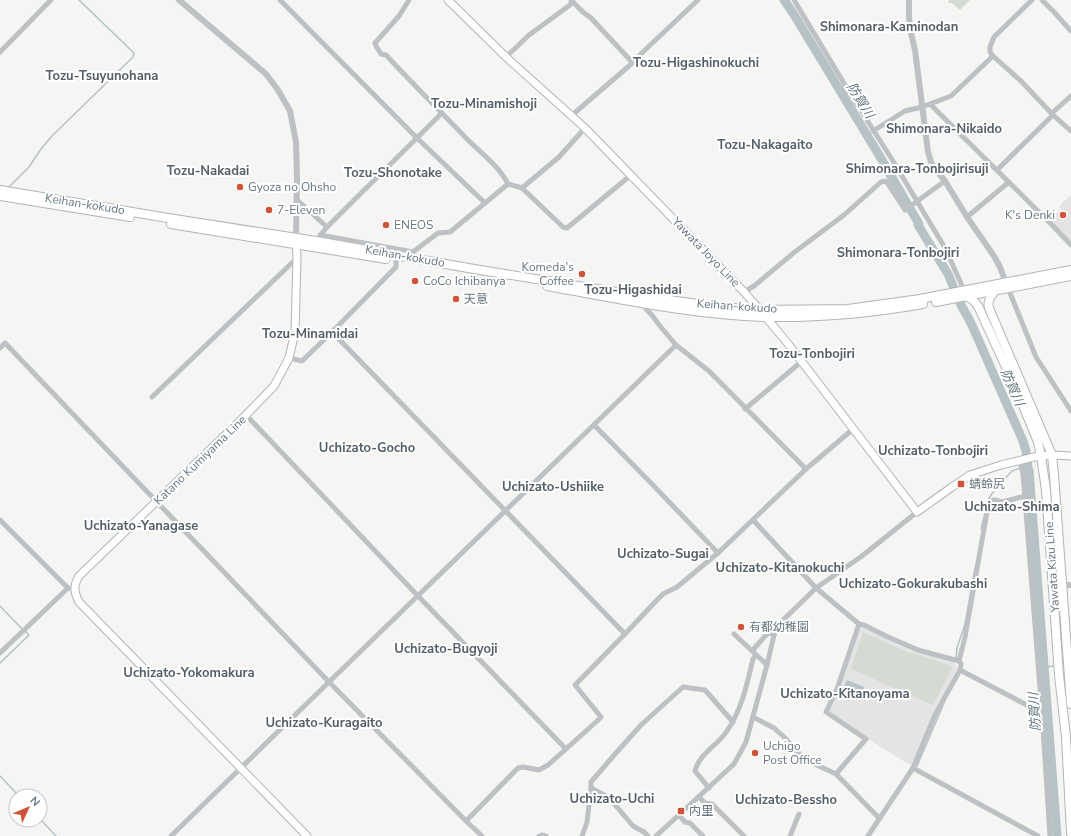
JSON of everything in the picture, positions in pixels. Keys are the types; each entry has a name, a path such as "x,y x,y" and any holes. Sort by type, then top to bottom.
{"main road":[{"name":"Yawata Joyo Line","path":"448,0 506,57 586,128 744,292 763,313 917,512"},
{"name":"Keihan-kokudo","path":"0,190 168,218 646,304 694,311 763,313 848,309 952,296 1071,276"},
{"name":"Keihan-kokudo","path":"0,196 296,241 318,238 474,269 647,297 763,313"},
{"name":"Katano Kumiyama Line","path":"71,589 79,576 157,502 274,386 289,358 295,332 296,241"},
{"name":"Keihan-kokudo","path":"964,294 995,291 1007,286 1071,270"},
{"name":"Yawata Kizu Line","path":"995,291 989,299 989,308 1052,455 1067,585 1071,704"},
{"name":"Yawata Kizu Line","path":"964,294 973,300 978,306 1020,397 1038,442 1037,456 1046,490 1059,675 1066,737 1071,833"},
{"path":"917,512 970,476 1001,464 1037,456 1071,456"},
{"path":"71,589 79,602 307,836"}],"street":[{"path":"0,52 51,0"},
{"path":"179,0 266,74 278,90 290,111 296,142 296,241"},
{"path":"280,0 417,138 485,203"},
{"path":"409,0 399,16 375,43 376,46 381,54 386,55 468,140 504,174 508,184"},
{"path":"571,116 632,62 698,0"},
{"path":"794,0 945,248 964,294"},
{"path":"909,0 911,33 915,50 928,152 931,162 994,256 1000,267 1036,357 1071,411"},
{"path":"1032,0 994,37 990,47 990,52 1071,131"},
{"path":"1042,0 1071,31"},
{"path":"506,57 530,35 570,5 571,1 591,18 632,62"},
{"path":"873,131 905,111 930,105 951,96 993,56"},
{"path":"997,170 1071,96"},
{"path":"930,105 997,170 1071,246"},
{"path":"318,238 327,227 442,113"},
{"path":"522,188 559,157 586,128"},
{"path":"508,184 522,188 563,227 568,228 631,175"},
{"path":"744,292 754,286 796,251 844,215 881,182 886,181 905,210 945,181"},
{"path":"967,217 1009,182"},
{"path":"318,238 413,252 438,233 450,232 508,184"},
{"path":"297,200 327,227"},
{"path":"152,397 297,258"},
{"path":"289,358 302,361 396,267 396,260"},
{"path":"646,304 646,309 676,345 709,371 806,469"},
{"path":"332,332 625,634"},
{"path":"0,348 5,343 329,682 482,836"},
{"path":"172,836 676,345"},
{"path":"745,409 801,362"},
{"path":"246,415 566,749"},
{"path":"594,425 718,553"},
{"path":"466,821 518,768 538,770 548,764 601,717 575,685 663,594 677,587 718,553 806,469 853,429"},
{"path":"1018,460 1023,474 1025,496 1050,836"},
{"path":"868,836 913,768 935,715 960,670 961,664 959,660 965,637 988,506 991,501 995,500 1002,502 1025,496"},
{"path":"656,836 734,764 741,754 753,717 774,635 782,619 816,588 862,556 917,512"},
{"path":"0,520 71,589 0,653"},
{"path":"753,520 816,588 859,624 918,650 959,660"},
{"path":"1052,571 1056,581 1067,585"},
{"path":"836,774 866,739 826,712 837,689 859,624"},
{"path":"708,788 695,771 696,767 699,761 726,732 733,722 744,696 754,653 768,634 771,633 774,635"},
{"path":"734,634 767,665"},
{"path":"960,670 1042,713"},
{"path":"582,836 587,822 591,782 641,724 683,687 705,690 733,722"},
{"path":"753,717 774,728 804,759 836,774 879,818"},
{"path":"913,768 1038,836"},
{"path":"591,788 611,800 633,826 648,836"},
{"path":"699,797 705,803 712,804 744,836"},
{"path":"790,836 799,814"},
{"path":"679,815 685,822 690,823 703,836"},
{"path":"539,836 546,836"}],"shaded area":[{"path":"949,0 970,0 960,10 952,3 948,3"},
{"name":"K's Denki","path":"1071,195 1071,244 1049,220 1061,209 1059,206"},
{"path":"862,626 952,661 957,666 957,669 927,728 912,766 868,739 828,711 858,630"},
{"path":"863,632 902,650 949,665 952,668 933,705 851,669"},
{"path":"847,680 864,687 860,697 843,690"}],"waterway":[{"path":"8,188 29,167 52,136 133,57 134,53 79,0"},
{"name":"防賀川","path":"784,0 879,155 919,224 918,225 948,274 1023,441 1029,470 1057,836"},
{"name":"防賀川","path":"1024,467 1028,466"},
{"path":"986,505 993,493 1011,472 1020,468"},
{"path":"981,529 984,517"},
{"path":"956,658 957,648 965,624 975,568"},
{"path":"0,606 22,629"},
{"path":"0,663 29,635 25,631"},
{"path":"1044,667 1055,666"},
{"path":"917,766 944,703"},
{"path":"0,776 11,788"},
{"path":"48,828 56,836"}],"place":[{"name":"Gyoza no Ohsho","path":"240,187"},
{"name":"7-Eleven","path":"269,210"},
{"name":"K's Denki","path":"1063,215"},
{"name":"ENEOS","path":"386,225"},
{"name":"Komeda's Coffee","path":"582,274"},
{"name":"CoCo Ichibanya","path":"415,281"},
{"name":"天意","path":"456,299"},
{"name":"蜻蛉尻","path":"961,484"},
{"name":"有都幼稚園","path":"741,627"},
{"name":"Uchigo Post Office","path":"755,753"},
{"name":"内里","path":"681,811"}],"district":[{"name":"Shimonara-Kaminodan","path":"889,26"},
{"name":"Tozu-Higashinokuchi","path":"696,62"},
{"name":"Tozu-Tsuyunohana","path":"102,75"},
{"name":"Tozu-Minamishoji","path":"484,103"},
{"name":"Shimonara-Nikaido","path":"944,128"},
{"name":"Tozu-Nakagaito","path":"765,144"},
{"name":"Shimonara-Tonbojirisuji","path":"917,168"},
{"name":"Tozu-Nakadai","path":"208,170"},
{"name":"Tozu-Shonotake","path":"393,172"},
{"name":"Shimonara-Tonbojiri","path":"898,252"},
{"name":"Tozu-Higashidai","path":"633,289"},
{"name":"Tozu-Minamidai","path":"310,333"},
{"name":"Tozu-Tonbojiri","path":"812,353"},
{"name":"Uchizato-Gocho","path":"367,447"},
{"name":"Uchizato-Tonbojiri","path":"933,450"},
{"name":"Uchizato-Ushiike","path":"553,486"},
{"name":"Uchizato-Shima","path":"1012,506"},
{"name":"Uchizato-Yanagase","path":"141,525"},
{"name":"Uchizato-Sugai","path":"663,553"},
{"name":"Uchizato-Kitanokuchi","path":"780,567"},
{"name":"Uchizato-Gokurakubashi","path":"913,583"},
{"name":"Uchizato-Bugyoji","path":"446,648"},
{"name":"Uchizato-Yokomakura","path":"189,672"},
{"name":"Uchizato-Kitanoyama","path":"845,693"},
{"name":"Uchizato-Kuragaito","path":"324,722"},
{"name":"Uchizato-Uchi","path":"612,798"},
{"name":"Uchizato-Bessho","path":"786,799"}]}
